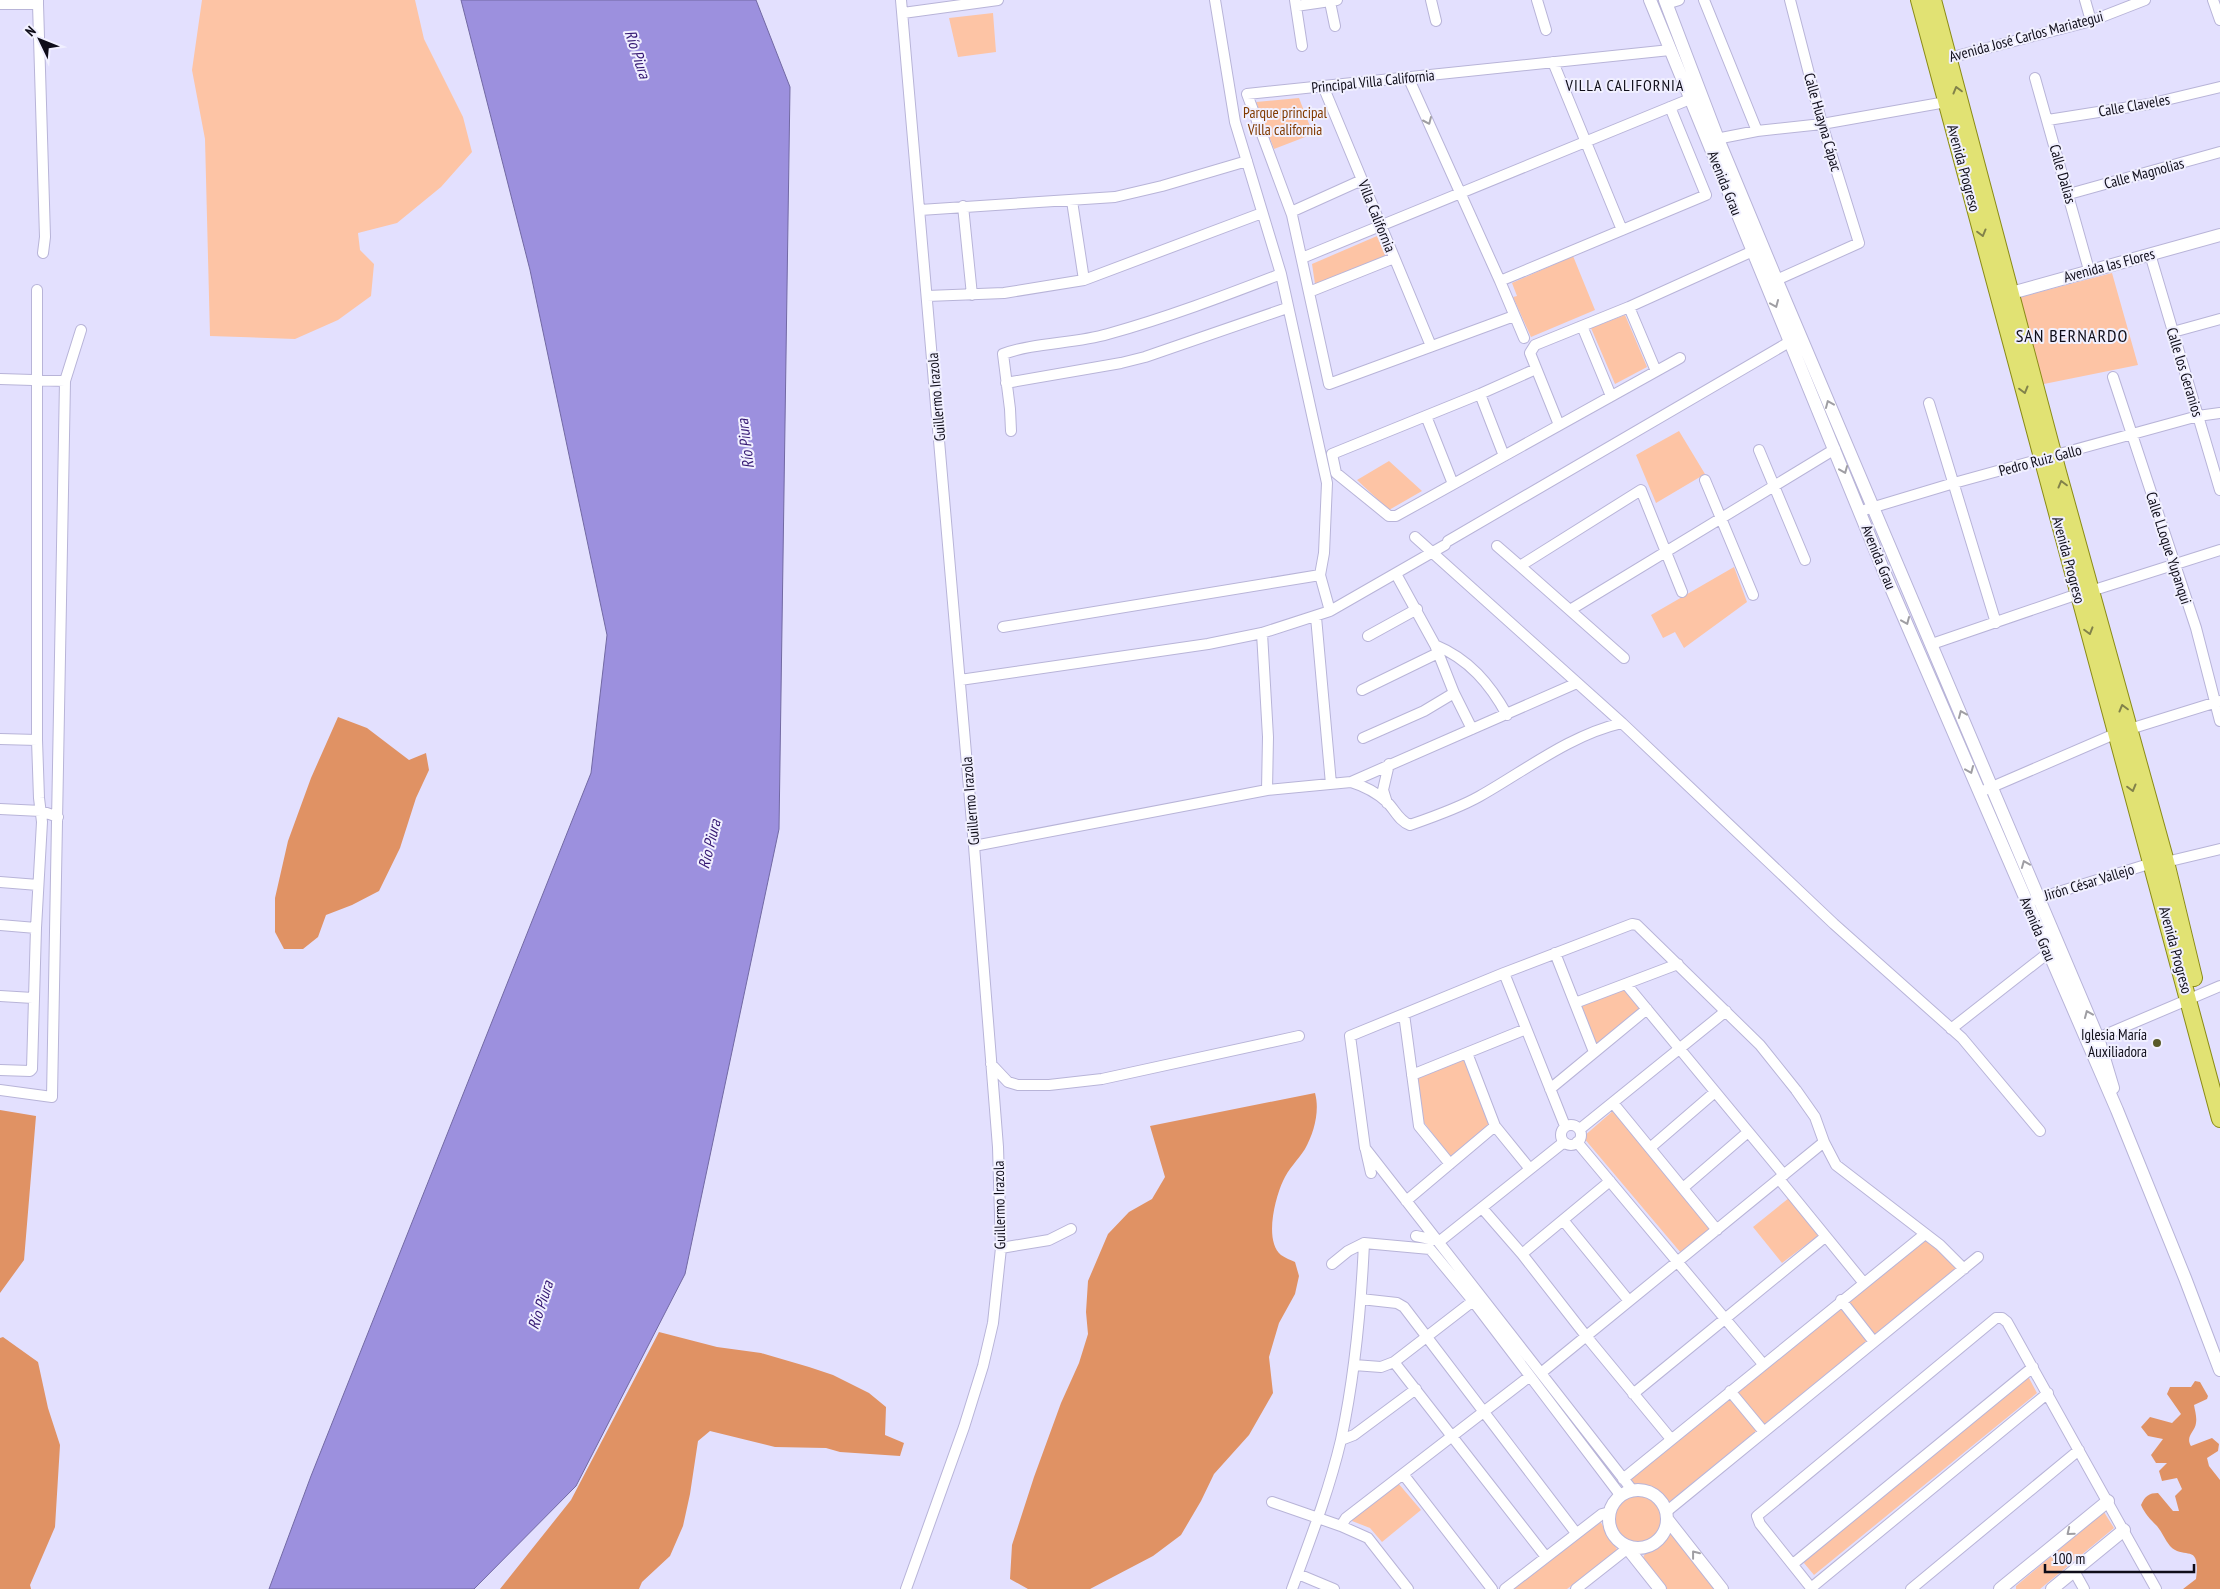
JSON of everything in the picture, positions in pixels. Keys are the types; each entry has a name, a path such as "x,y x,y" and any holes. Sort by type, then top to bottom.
{"main road":[{"name":"Avenida Progreso","path":"1919,0 1942,60 2084,592 2159,863 2193,996 2220,1119"},
{"name":"Avenida Progreso","path":"1933,0 1946,102 2005,294"},
{"name":"Avenida Progreso","path":"2193,996 2220,1077"}],"street":[{"name":"Guillermo Irazola","path":"901,0 974,846 998,1147 1001,1248 993,1323 983,1366 964,1427 906,1589"},
{"path":"903,13 998,0"},
{"path":"1215,0 1235,122 1281,274 1327,483 1324,553 1320,575 1330,611"},
{"path":"1431,0 1436,21"},
{"path":"1537,0 1546,30"},
{"name":"Avenida Grau","path":"1650,0 1690,99 1713,140 1867,509 1885,574 1980,792 2033,900 2093,1040"},
{"path":"1704,0 1757,131"},
{"name":"Calle Huayna Cápac","path":"1772,282 1859,243 1822,124 1790,0"},
{"path":"2085,0 2091,21"},
{"name":"Avenida José Carlos Mariategui","path":"1942,60 2091,21 2145,0"},
{"path":"2213,0 2220,20"},
{"path":"1302,46 1295,3 1333,1 1335,26"},
{"name":"Avenida Grau","path":"1670,1 1713,140 1753,252 1772,282 1791,341 1835,449 1867,509 1932,644 1993,787 2033,900 2048,953 2111,1076 2117,1110 2220,1370"},
{"path":"0,4 38,2 45,237 43,253"},
{"name":"Principal Villa California","path":"1431,346 1329,384 1291,212 1247,94 1670,50"},
{"path":"1553,62 1622,230"},
{"path":"1408,77 1524,338"},
{"name":"Calle Dalias","path":"2035,78 2089,270"},
{"name":"Villa California","path":"1323,86 1431,346"},
{"name":"Calle Claveles","path":"2048,120 2149,104 2220,87"},
{"path":"1302,258 1690,99"},
{"path":"1713,140 1757,131 1822,124 1946,102"},
{"path":"1500,281 1706,195 1670,108"},
{"name":"Calle Magnolias","path":"2068,194 2220,152"},
{"path":"920,210 1115,197 1162,186 1246,161"},
{"path":"1291,212 1362,180"},
{"path":"1072,201 1084,280"},
{"path":"963,206 972,295"},
{"path":"927,296 972,295 1022,290 1084,280 1262,213"},
{"name":"Avenida las Flores","path":"2005,294 2220,235"},
{"path":"1559,425 1530,353 1535,345 1629,307 1753,252"},
{"name":"Calle los Geranios","path":"2150,254 2220,490"},
{"path":"1309,292 1394,258"},
{"path":"1011,431 1003,354 1068,340 1106,335 1281,274"},
{"path":"0,1070 26,1072 32,1069 41,811 37,740 37,290"},
{"path":"1629,307 1656,371"},
{"path":"1006,383 1137,359 1287,308"},
{"path":"1431,346 1514,316"},
{"path":"2173,332 2220,318"},
{"path":"1582,326 1611,396"},
{"path":"0,1090 52,1097 65,381 81,330"},
{"path":"960,680 1208,644 1262,633 1316,617 1433,553 1446,543 1791,341"},
{"path":"1536,369 1480,394 1332,454 1336,473 1370,502 1392,517 1680,358"},
{"name":"Calle LLoque Yupanqui","path":"2113,376 2196,628 2218,702 2220,721"},
{"path":"0,379 65,381"},
{"path":"1480,394 1504,456"},
{"path":"1929,404 1996,623"},
{"name":"Pedro Ruiz Gallo","path":"1867,509 2131,434 2198,416 2220,413"},
{"path":"1426,416 1453,484"},
{"path":"1570,610 1835,449"},
{"path":"1759,450 1805,560"},
{"path":"1705,480 1753,595"},
{"path":"1520,566 1641,490 1664,552 1682,592"},
{"path":"1415,537 1622,723 1834,924 1962,1038 2040,1131"},
{"path":"1497,546 1624,658"},
{"path":"1932,644 2084,592 2220,550"},
{"path":"1396,574 1417,609 1437,649 1454,694 1472,730"},
{"path":"1003,627 1320,575"},
{"path":"1368,636 1417,609"},
{"path":"1316,617 1330,784"},
{"path":"1262,633 1268,737 1267,790"},
{"path":"1437,649 1472,667 1485,681 1507,715"},
{"path":"1362,690 1437,649"},
{"path":"974,846 1267,790 1351,782 1577,683"},
{"path":"1363,738 1424,711 1454,694"},
{"path":"1980,792 2123,732 2218,702"},
{"path":"1351,782 1374,792 1387,803 1404,823 1410,825 1478,798 1586,735 1622,723"},
{"path":"0,739 37,740"},
{"path":"1387,803 1383,790 1389,764"},
{"path":"0,809 41,811 58,817"},
{"name":"Jirón César Vallejo","path":"2033,900 2159,863 2220,849"},
{"path":"0,882 38,885"},
{"path":"1372,1173 1365,1148 1350,1036 1504,972 1632,924 1637,925 1760,1045 1802,1098 1815,1118 1824,1142 1836,1165 1940,1245 1964,1268"},
{"path":"0,925 36,928"},
{"path":"1555,953 1594,1052"},
{"path":"1951,1029 2048,953"},
{"path":"1575,1004 1678,964"},
{"path":"1504,972 1566,1126"},
{"path":"1626,984 1748,1132 1825,1237 1863,1282"},
{"path":"2093,1040 2220,986"},
{"path":"0,996 33,998"},
{"path":"1550,1089 1647,1009"},
{"path":"1580,1129 1726,1011"},
{"path":"1404,1014 1419,1126 1450,1164"},
{"path":"1412,1075 1526,1029"},
{"path":"991,1064 1008,1082 1018,1085 1049,1085 1102,1079 1299,1036"},
{"path":"1466,1053 1495,1126 1530,1169"},
{"path":"1650,1148 1715,1092"},
{"path":"1613,1102 1717,1230"},
{"path":"1566,1126 1573,1125 1580,1129"},
{"path":"1406,1201 1495,1126"},
{"path":"1566,1126 1561,1135 1564,1142 1571,1145 1581,1138 1580,1129"},
{"path":"1683,1188 1748,1132"},
{"path":"1416,1236 1440,1241 1564,1142"},
{"path":"1577,1142 1763,1364"},
{"path":"1341,1526 1346,1518 1451,1436 1586,1336 1824,1142"},
{"path":"1365,1148 1440,1241 1535,1375 1627,1493"},
{"path":"1522,1254 1610,1181"},
{"path":"1482,1208 1522,1254 1586,1336 1671,1439"},
{"path":"1564,1220 1629,1301"},
{"path":"1001,1248 1049,1240 1071,1229"},
{"path":"1623,1479 1863,1282 1925,1234"},
{"path":"1634,1394 1825,1237"},
{"path":"1332,1264 1348,1250 1364,1243 1430,1249 1623,1479 1627,1493"},
{"path":"1292,1589 1318,1518 1341,1440 1354,1365 1361,1299 1364,1243"},
{"path":"1627,1546 1638,1548 1651,1544 1664,1531 1666,1515 1764,1432 1978,1257"},
{"path":"1361,1299 1397,1303 1404,1307 1576,1533"},
{"path":"1841,1300 1874,1342"},
{"path":"1354,1365 1381,1367 1394,1362 1473,1301"},
{"path":"2048,1394 1812,1589 1760,1524 1757,1516 1996,1318 2002,1318 2007,1322 2033,1367 2108,1501 2156,1589"},
{"path":"1394,1362 1546,1557"},
{"path":"1793,1564 2033,1367"},
{"path":"1341,1440 1354,1435 1416,1389"},
{"path":"1730,1391 1764,1432"},
{"path":"1911,1589 2079,1450"},
{"path":"1403,1474 1492,1589"},
{"path":"1505,1589 1576,1533 1602,1514 1610,1512 1627,1493 1645,1491 1656,1496 1666,1515 1722,1589"},
{"path":"2000,1589 2108,1501"},
{"path":"1272,1502 1341,1526 1368,1538 1406,1588"},
{"path":"1610,1512 1612,1531 1627,1546 1660,1589"},
{"path":"2052,1589 2124,1530"},
{"path":"1576,1589 1627,1546"},
{"path":"2074,1571 2084,1589"},
{"path":"1298,1574 1334,1589"}],"green space":[{"path":"202,0 415,0 424,39 463,117 472,152 441,187 397,223 358,233 360,250 374,264 371,296 338,320 295,339 210,336 205,139 192,70"},
{"path":"993,13 996,52 958,57 949,18"},
{"name":"Parque principal Villa california","path":"1299,98 1313,134 1274,149 1256,102"},
{"path":"1377,236 1386,257 1315,284 1312,264"},
{"path":"1573,256 1595,310 1531,337 1513,297 1517,296 1512,283"},
{"path":"2112,273 2138,365 2039,385 2017,298"},
{"path":"1625,315 1647,367 1615,384 1591,328"},
{"path":"1679,431 1705,474 1656,503 1636,455"},
{"path":"1389,461 1422,491 1389,510 1357,480"},
{"path":"1734,567 1747,602 1684,648 1675,632 1663,638 1651,615"},
{"path":"1625,987 1642,1007 1596,1045 1580,1006"},
{"path":"1464,1058 1491,1123 1451,1158 1423,1121 1417,1078"},
{"path":"1614,1110 1712,1228 1681,1253 1583,1137"},
{"path":"1789,1198 1819,1235 1782,1263 1753,1227"},
{"path":"1926,1238 1956,1268 1668,1503 1658,1491 1634,1485 1629,1481"},
{"path":"2026,1378 2029,1378 2037,1393 1814,1575 1804,1563 1805,1560"},
{"path":"1398,1483 1421,1510 1382,1542 1370,1528 1352,1521 1353,1516"},
{"path":"1638,1495 1647,1497 1655,1502 1660,1510 1662,1519 1660,1528 1655,1536 1647,1541 1638,1543 1629,1541 1621,1536 1616,1528 1614,1519 1616,1510 1621,1502 1629,1497"},
{"path":"2104,1512 2114,1528 2040,1589 2016,1589 2016,1586"},
{"path":"1600,1521 1618,1551 1567,1589 1512,1589"},
{"path":"1674,1532 1718,1589 1665,1589 1643,1560 1646,1552 1670,1533"}],"shaded area":[{"path":"338,717 367,728 409,760 426,753 429,770 416,798 400,848 379,891 352,905 326,915 318,937 303,949 284,949 275,932 275,898 288,841 311,778"},
{"path":"1315,1093 1317,1107 1311,1136 1305,1149 1283,1181 1274,1208 1272,1230 1276,1248 1281,1255 1295,1262 1299,1276 1295,1294 1279,1323 1269,1357 1273,1393 1249,1435 1214,1474 1181,1535 1153,1556 1090,1589 1028,1589 1010,1579 1012,1545 1034,1477 1061,1403 1079,1363 1088,1334 1086,1312 1088,1281 1108,1234 1129,1212 1152,1199 1165,1177 1150,1126"},
{"path":"0,1110 36,1116 24,1260 0,1293"},
{"path":"659,1332 717,1347 761,1353 833,1375 869,1393 886,1407 885,1435 904,1443 900,1456 840,1452 826,1448 775,1447 710,1431 698,1441 683,1526 670,1556 642,1582 639,1589 500,1589 571,1500"},
{"path":"3,1337 38,1362 48,1408 60,1445 55,1527 30,1585 31,1589 0,1589 0,1338"},
{"path":"2195,1381 2200,1382 2208,1396 2207,1399 2194,1405 2196,1423 2189,1443 2191,1446 2212,1438 2219,1444 2218,1451 2207,1458 2209,1466 2220,1480 2220,1589 2183,1589 2196,1579 2197,1567 2194,1556 2175,1550 2170,1546 2141,1505 2148,1496 2158,1493 2173,1511 2179,1511 2175,1496 2182,1489 2177,1478 2162,1481 2159,1471 2167,1463 2156,1463 2151,1455 2163,1439 2148,1436 2141,1427 2150,1417 2172,1423 2181,1414 2167,1394 2170,1387 2191,1387"}],"water":[{"name":"Río Piura","path":"461,0 756,0 790,87 779,829 685,1274 576,1486 474,1589 269,1589 311,1476 591,773 607,635 530,270"}],"place":[{"name":"Iglesia María Auxiliadora","path":"2157,1043"}],"district":[{"name":"VILLA CALIFORNIA","path":"1625,85"},
{"name":"SAN BERNARDO","path":"2072,335"}]}
